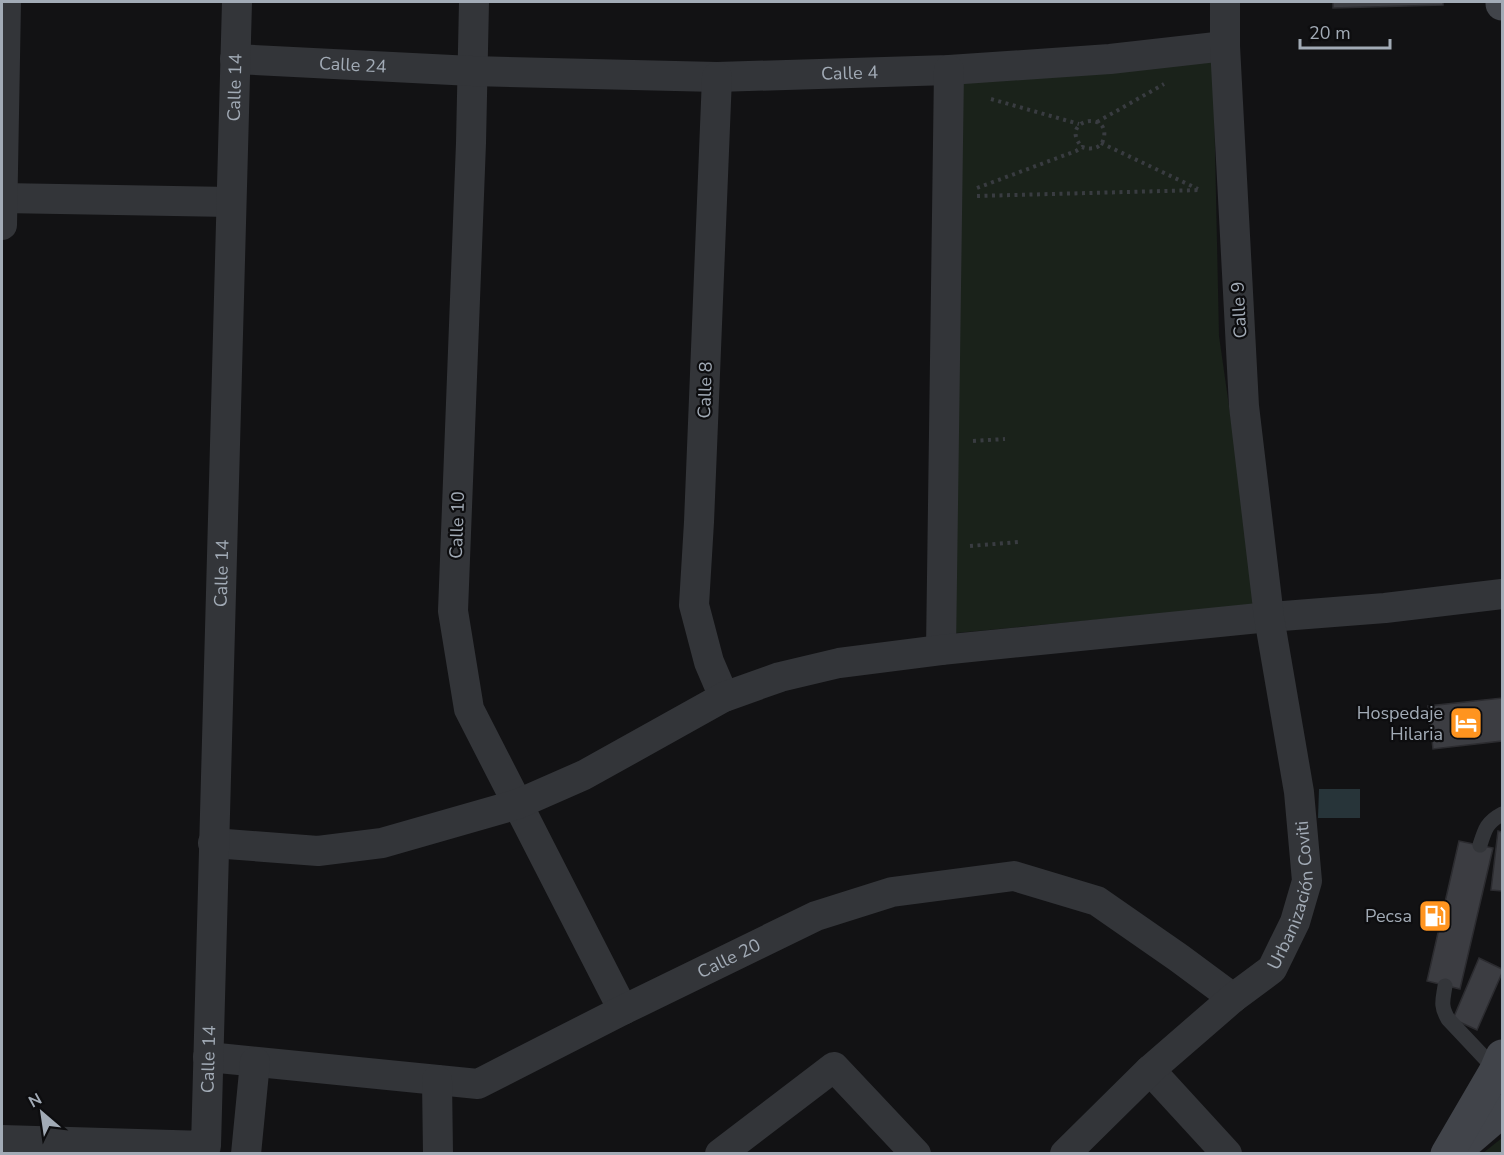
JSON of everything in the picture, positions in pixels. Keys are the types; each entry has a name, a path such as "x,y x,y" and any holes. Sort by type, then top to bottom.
{"street":[{"path":"6,2 2,207 231,202"},
{"name":"Calle 14","path":"2,1140 206,1146 237,2"},
{"name":"Calle 10","path":"474,2 471,143 453,611 469,708 623,1010"},
{"name":"Calle 9","path":"1225,2 1225,46 1244,406 1269,617"},
{"name":"Calle 4","path":"472,71 717,77 948,70 1110,59 1225,46"},
{"name":"Calle 24","path":"235,59 472,71"},
{"path":"941,650 948,70"},
{"name":"Calle 8","path":"717,77 700,510 694,605 709,662 724,697"},
{"path":"213,843 318,851 382,843 518,804 584,775 724,697 780,677 839,663 941,650 1269,617 1385,608 1503,594"},
{"name":"Urbanización Coviti","path":"1065,1154 1150,1070 1233,998 1272,969 1295,922 1307,881 1299,792 1269,617"},
{"name":"Calle 20","path":"208,1058 478,1084 816,916 892,892 1014,876 1097,902 1233,998"},
{"path":"246,1154 255,1062"},
{"path":"1447,1154 1499,1063"},
{"path":"720,1154 834,1067 916,1154"},
{"path":"1150,1070 1227,1154"},
{"path":"437,1080 438,1154"},
{"path":"1452,1154 1503,1111"}],"lane":[{"path":"1480,845 1484,830 1499,819"},
{"path":"1445,986 1443,1010 1448,1018 1499,1063"}],"path":[{"path":"1097,122 1167,83"},
{"path":"989,99 1079,124"},
{"path":"1087,120 1100,124 1104,137 1101,143 1095,148 1082,147 1076,140 1075,132 1079,124 1087,120"},
{"path":"1101,143 1201,190"},
{"path":"975,188 1082,147"},
{"path":"1200,179 1201,190"},
{"path":"975,196 1201,190"},
{"path":"967,442 1005,439"},
{"path":"965,546 1018,542"}],"shaded area":[{"path":"1213,56 1219,336 1242,497 1254,605 945,634 961,80"},
{"path":"1319,789 1360,789 1360,818 1318,818"},
{"path":"1502,1138 1502,1153 1483,1153"}],"building":[{"path":"1333,2 1443,2 1443,5 1333,8"},
{"name":"Hospedaje Hilaria","path":"1502,698 1502,741 1433,749 1428,706"},
{"path":"1498,831 1502,832 1502,891 1491,890"},
{"path":"1459,841 1493,848 1460,989 1427,981"},
{"path":"1479,958 1502,969 1502,973 1477,1030 1453,1019"}],"place":[{"name":"Hospedaje Hilaria","path":"1466,723"},
{"name":"Pecsa","path":"1435,916"}]}
